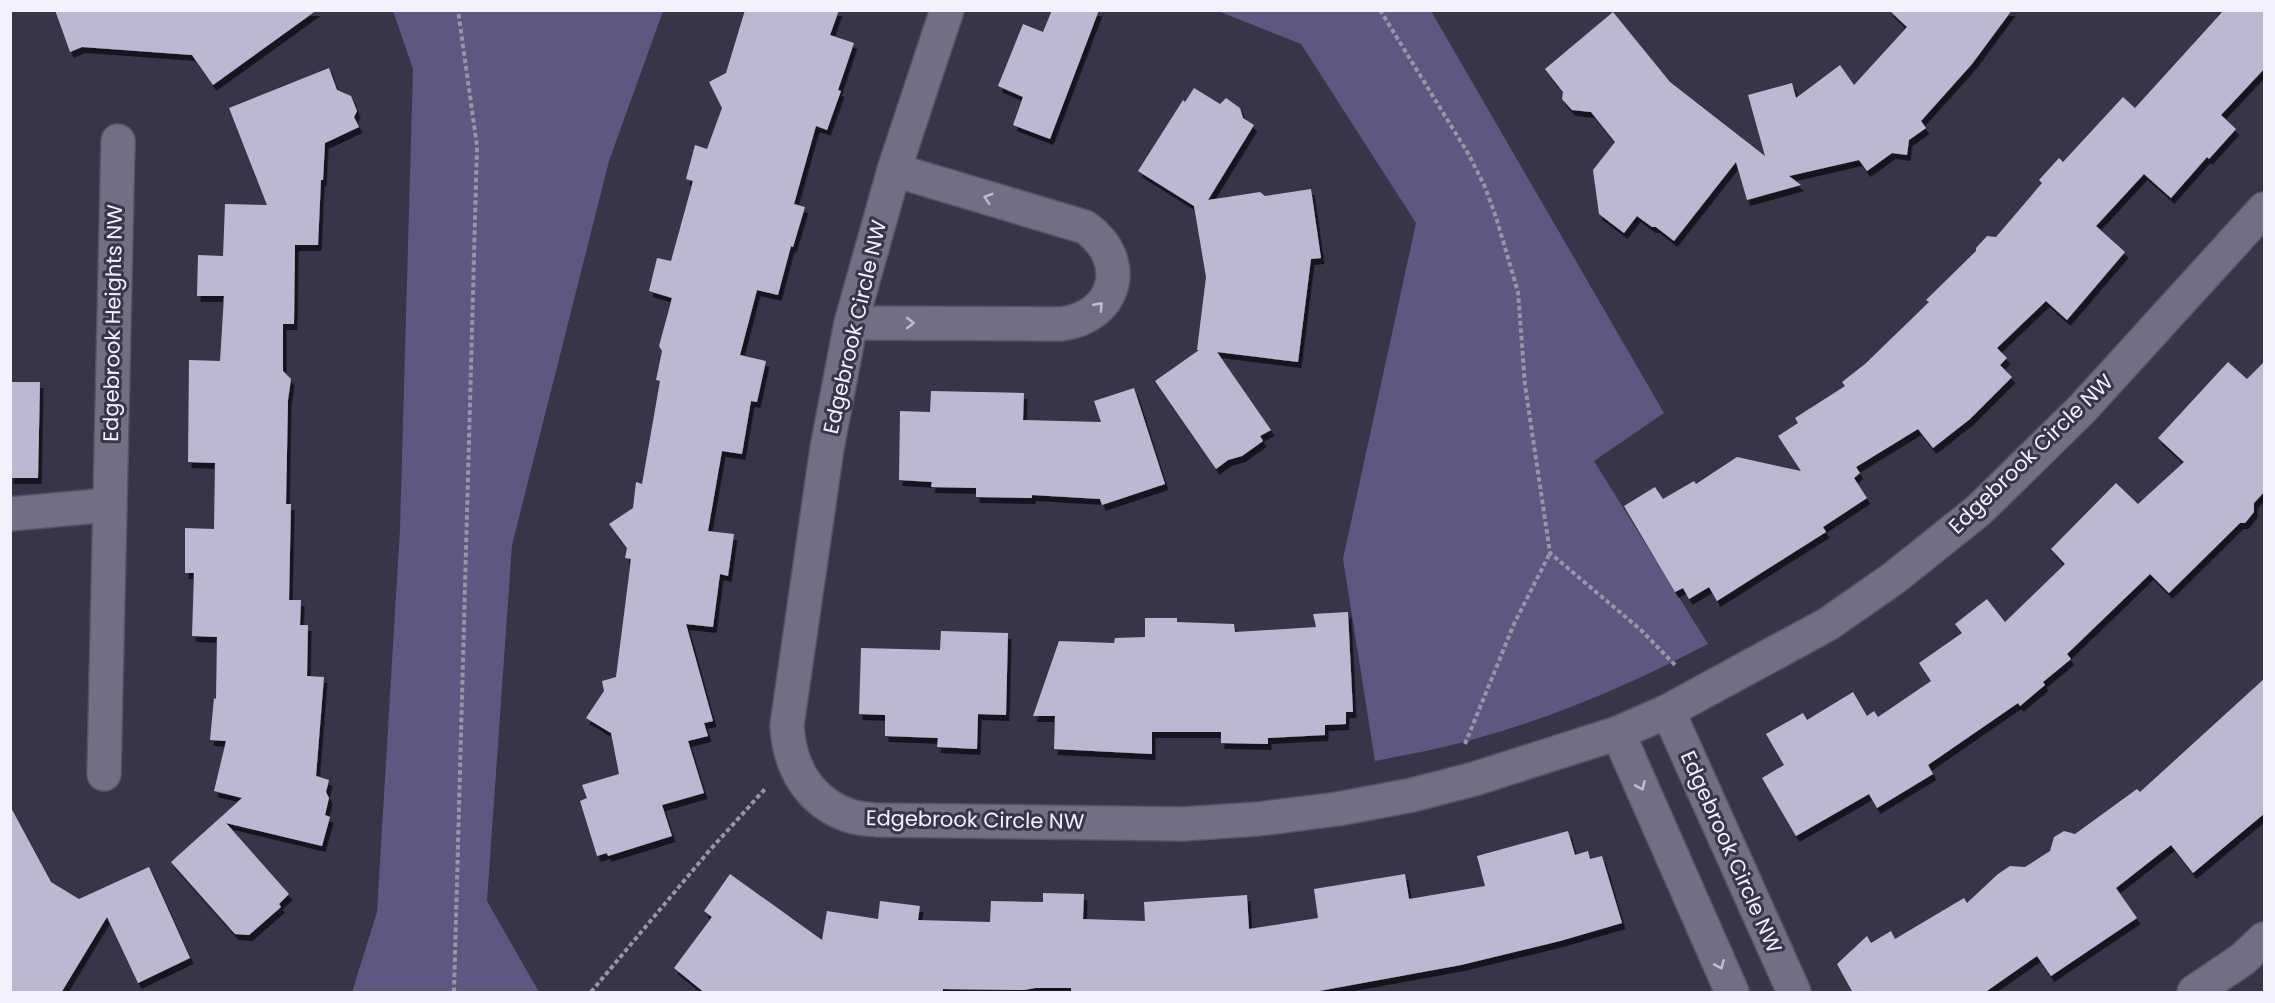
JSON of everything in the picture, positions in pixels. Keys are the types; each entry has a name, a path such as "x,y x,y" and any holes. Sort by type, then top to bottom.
{"street":[{"name":"Edgebrook Circle NW","path":"947,10 894,170 851,323 827,448 787,725 792,759 803,781 817,797 833,809 852,817 878,820 1183,824 1258,819 1370,803 1474,779 1618,733 1682,704 1828,624 1894,578 1979,510 2082,409 2265,209"},
{"name":"Edgebrook Heights NW","path":"104,774 118,141"},
{"path":"851,323 1061,324 1076,322 1090,315 1101,306 1109,293 1113,278 1112,263 1102,242 1084,227 894,170"},
{"path":"10,514 109,505"},
{"name":"Edgebrook Circle NW","path":"1682,704 1794,993"},
{"path":"1618,733 1732,993"},
{"path":"2194,993 2242,959 2265,939"}],"path":[{"path":"454,993 477,146 458,10"},
{"path":"1380,10 1470,155 1496,217 1518,292 1526,385 1550,553 1514,624 1464,741 1474,779"},
{"path":"1550,553 1641,630 1678,669 1682,704"},
{"path":"591,993 709,851 792,759"}],"shaded area":[{"path":"393,11 663,11 609,161 512,545 487,901 539,992 352,992 377,912 400,529 413,69"},
{"path":"1218,11 1431,11 1664,413 1594,461 1708,644 1653,672 1567,709 1453,745 1375,761 1343,559 1416,223 1301,44"}],"building":[{"path":"55,10 317,10 213,85 192,55 82,47 70,52"},
{"path":"745,10 839,10 830,35 854,43 838,90 841,91 827,130 816,126 794,204 805,207 793,247 791,246 778,295 757,290 740,355 766,361 757,402 751,401 742,454 722,451 708,531 734,534 728,576 720,574 713,627 686,624 713,721 704,723 708,736 688,741 704,793 662,805 672,836 608,856 607,853 597,856 580,801 587,798 582,785 619,774 611,733 586,718 604,691 602,681 616,677 631,559 625,558 627,548 609,524 633,508 636,482 642,484 660,381 656,380 662,351 659,346 672,298 649,291 657,258 671,261 693,181 686,179 695,145 707,149 722,108 709,82 726,73"},
{"path":"1052,10 1099,10 1050,139 1013,125 1023,97 998,86 1023,24 1043,32"},
{"path":"1889,10 2012,10 1972,64 1921,121 1926,128 1909,140 1907,155 1892,153 1867,171 1859,160 1789,176 1801,185 1747,200 1736,162 1674,241 1637,216 1624,233 1599,214 1593,170 1615,142 1591,112 1572,110 1562,99 1563,92 1545,69 1613,12 1670,82 1765,156 1748,95 1792,83 1796,98 1840,65 1854,85 1907,27"},
{"path":"2224,10 2265,10 2265,68 2221,115 2236,129 2209,159 2207,157 2171,198 2144,174 2096,226 2125,252 2067,320 2046,301 1997,348 2007,358 2000,365 2012,377 1970,419 1933,448 1918,429 1856,467 1860,473 1854,478 1867,498 1823,527 1826,532 1717,601 1709,587 1689,599 1683,588 1675,592 1624,506 1655,487 1663,499 1694,481 1696,484 1737,457 1801,471 1778,436 1798,423 1795,418 1845,386 1842,382 1865,364 1929,302 1926,300 1976,251 1987,236 1996,237 2042,183 2039,180 2059,158 2063,162 2123,97 2135,108"},
{"path":"329,68 337,90 351,96 357,111 354,117 359,127 325,143 318,245 295,245 294,324 283,324 283,371 291,379 288,400 286,504 291,504 289,600 301,600 300,625 308,625 307,676 324,677 316,776 329,780 326,792 329,798 325,815 330,817 322,846 226,823 289,894 279,904 281,907 249,935 235,934 171,862 242,798 214,791 226,741 210,740 214,698 216,699 217,637 192,636 194,573 185,573 185,528 214,529 215,463 188,462 189,360 220,361 224,296 197,296 198,255 223,256 225,204 267,205 229,108"},
{"path":"1194,88 1220,104 1226,98 1240,108 1243,118 1254,125 1208,200 1260,192 1265,196 1311,189 1321,258 1311,259 1298,362 1217,352 1271,430 1260,436 1263,441 1242,456 1228,460 1216,469 1155,381 1199,350 1197,350 1206,277 1194,206 1138,171 1183,100 1185,102"},
{"path":"2265,361 2265,491 2254,503 2254,512 2245,523 2240,523 2169,593 2150,574 2067,654 2071,659 2043,682 2045,685 2020,706 2018,703 1928,765 1933,774 1877,808 1869,794 1796,836 1762,778 1784,765 1766,734 1803,713 1807,720 1853,692 1867,716 1874,711 1878,717 1931,681 1919,663 1962,633 1955,624 1987,599 2005,622 2065,564 2051,549 2116,483 2138,504 2184,462 2158,438 2228,362 2247,379"},
{"path":"10,382 40,382 38,478 10,478"},
{"path":"1134,388 1165,484 1102,505 1100,499 1032,495 1032,498 976,497 976,488 931,487 932,482 899,480 900,411 930,412 931,391 1024,393 1023,420 1101,422 1094,401"},
{"path":"1348,612 1353,712 1346,712 1346,724 1325,725 1325,735 1268,738 1268,744 1221,743 1221,732 1152,732 1152,754 1054,749 1055,716 1033,716 1059,641 1114,643 1115,638 1145,637 1145,618 1177,618 1177,622 1234,624 1235,632 1316,627 1313,614"},
{"path":"941,631 1008,633 1006,715 978,714 977,749 937,747 938,738 885,736 885,715 859,714 861,648 940,650"},
{"path":"2265,678 2265,813 2193,873 2171,845 2116,888 2137,918 2051,976 2037,956 1984,993 1853,993 1837,964 1867,936 1871,943 1891,931 1895,939 1964,898 1967,903 2010,866 2025,867 2050,851 2054,837 2064,831 2075,834 2137,789 2140,792"},
{"path":"10,806 51,882 79,899 149,867 190,958 138,983 107,917 61,993 10,993"},
{"path":"1568,831 1575,855 1588,851 1590,859 1602,856 1622,923 1461,965 1308,993 1071,993 1071,988 1035,988 1024,990 943,989 943,993 705,993 674,968 712,917 704,911 730,874 822,940 827,911 878,919 880,901 920,906 918,920 990,922 991,901 1043,902 1043,893 1084,894 1083,919 1145,921 1144,902 1247,895 1249,929 1318,918 1314,889 1405,874 1409,899 1485,886 1477,856"}]}
